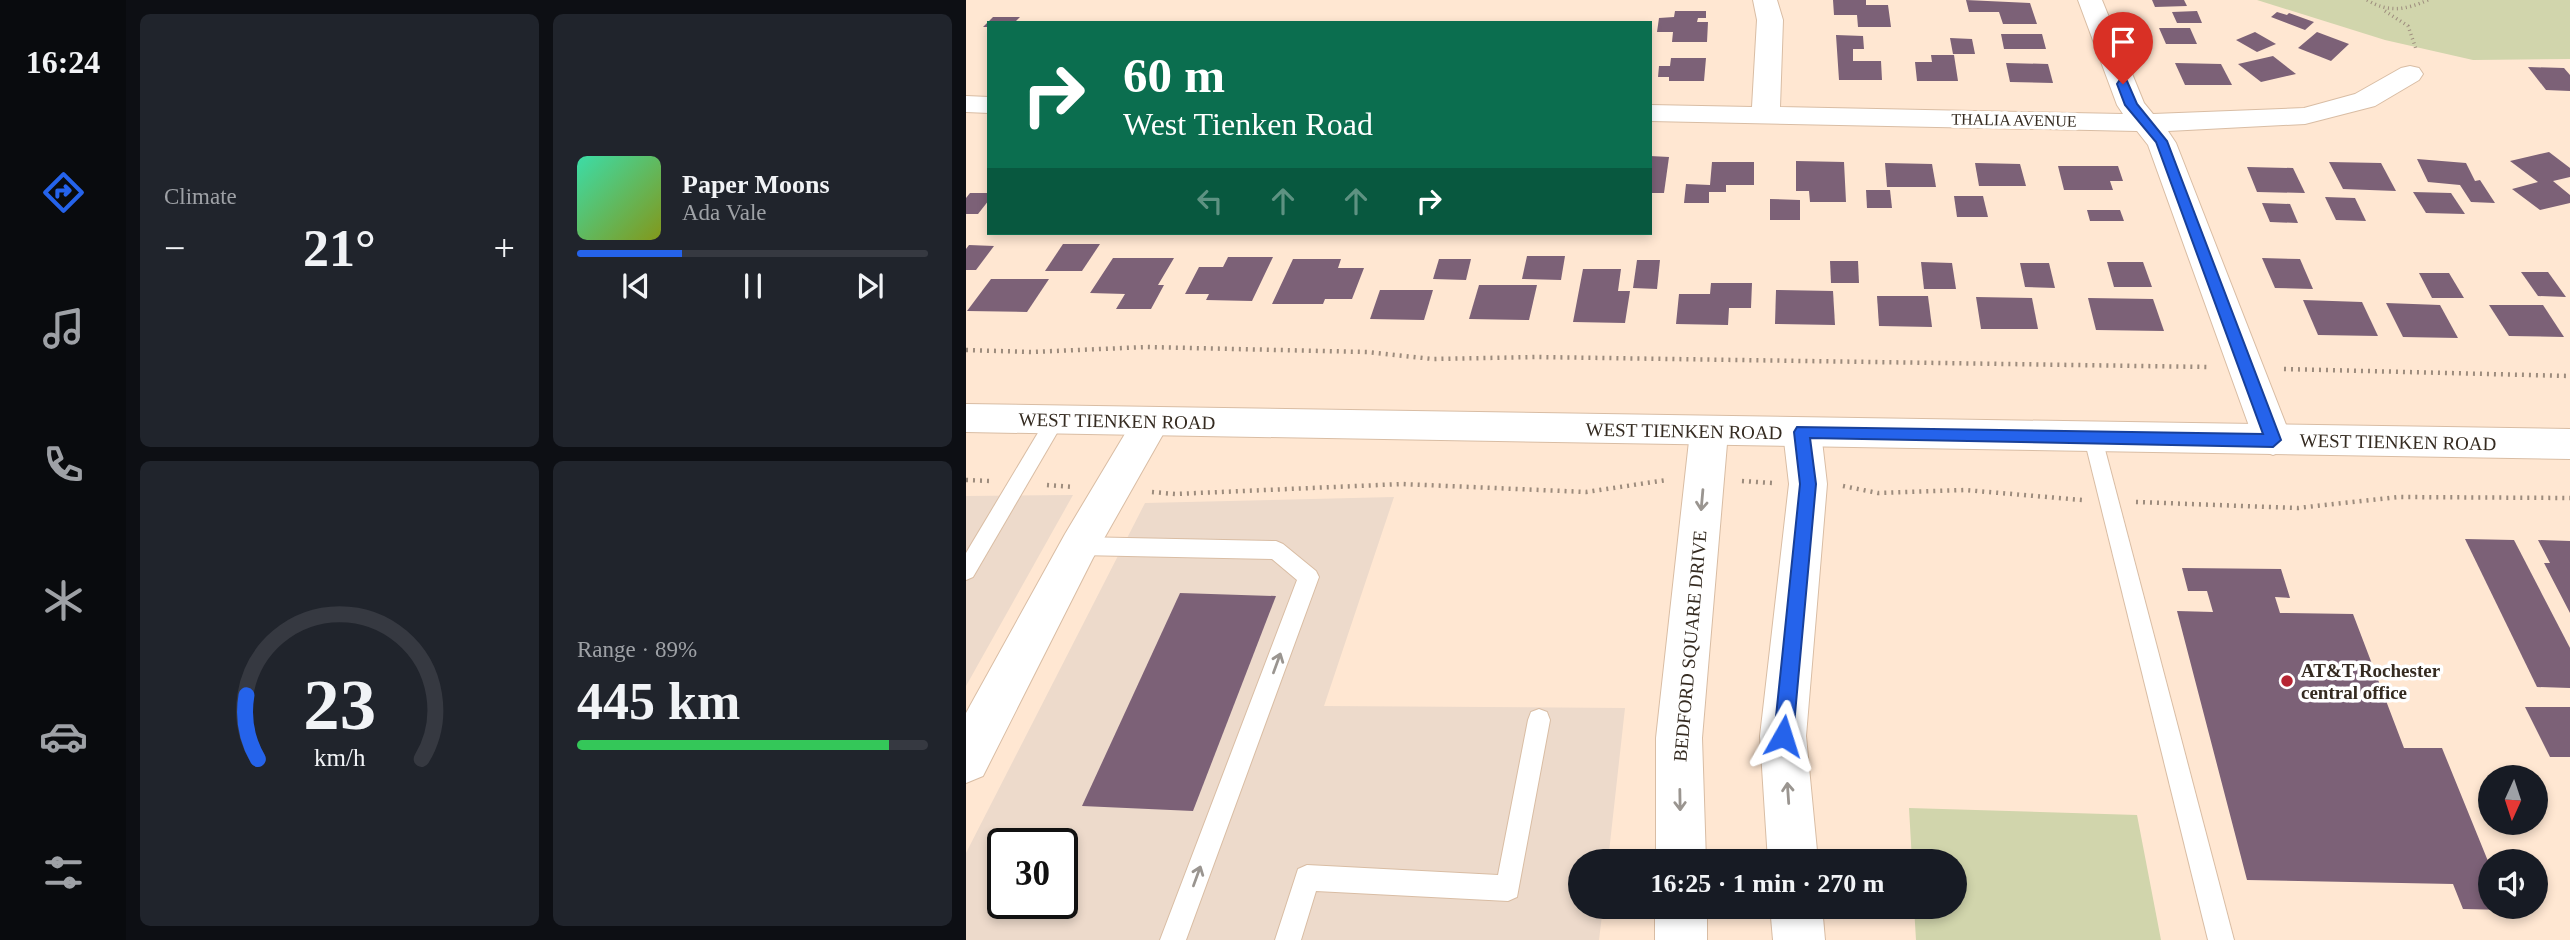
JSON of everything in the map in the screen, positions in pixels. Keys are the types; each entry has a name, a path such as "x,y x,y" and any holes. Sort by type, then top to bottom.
{"street":[{"path":"1765,0 1770,20 1766,114"},
{"path":"2090,0 2131,105 2162,143 2273,440"},
{"name":"THALIA AVENUE","path":"1652,113 2147,123 2305,116 2365,100 2410,74"},
{"path":"966,104 987,105"},
{"name":"WEST TIENKEN ROAD","path":"966,418 2570,444"},
{"path":"966,760 1079,546 1151,422"},
{"name":"BEDFORD SQUARE DRIVE","path":"1681,849 1679,738 1709,432"},
{"path":"1792,849 1783,736 1808,484 1802,432"},
{"path":"1681,919 1681,940"},
{"path":"1797,919 1799,940"}],"lane":[{"path":"966,571 1055,421"},
{"path":"2092,438 2221,940"},
{"path":"1079,546 1276,550 1309,577 1173,940"},
{"path":"1288,940 1307,878 1508,888 1539,720"}],"path":[{"path":"2367,0 2408,26 2417,51 2410,74"},
{"path":"2385,11 2409,9 2428,0"},
{"path":"966,350 1031,352 1147,347 1367,352 1433,359 1537,358 2246,368 2570,376"}],"shaded area":[{"path":"1073,495 966,686 966,496"},
{"path":"1394,497 1324,706 1625,708 1609,849 1568,849 1568,919 1602,919 1599,940 966,940 966,853 1145,503"}],"green space":[{"path":"2257,0 2570,0 2570,59 2473,60 2385,40"},
{"path":"1909,808 2137,815 2161,940 1916,940 1915,919 1967,919 1967,849 1911,849"}],"building":[{"path":"1833,0 1866,0 1866,5 1888,5 1891,27 1858,27 1857,15 1834,15"},
{"path":"1966,0 2030,3 2037,24 2003,24 1999,12 1969,12"},
{"path":"2152,0 2184,0 2187,6 2155,7"},
{"path":"1675,11 1706,11 1706,18 1698,18 1697,22 1708,22 1707,42 1672,42 1673,32 1657,32 1659,18 1674,17"},
{"path":"2197,11 2202,23 2177,23 2172,12"},
{"path":"2277,12 2287,15 2289,13 2314,22 2305,30 2271,17"},
{"path":"993,17 1020,17 1016,21 989,21"},
{"path":"2159,28 2190,28 2197,44 2166,44"},
{"path":"2255,32 2276,44 2257,52 2236,40"},
{"path":"2317,32 2349,44 2331,61 2298,48"},
{"path":"2001,34 2042,34 2046,49 2004,49"},
{"path":"1836,35 1863,36 1864,49 1853,49 1853,61 1881,61 1882,80 1839,80"},
{"path":"1950,38 1972,39 1975,54 1953,54"},
{"path":"1931,55 1954,55 1958,81 1917,81 1915,62 1932,62"},
{"path":"2273,56 2296,74 2261,82 2238,64"},
{"path":"1671,58 1706,58 1704,81 1669,81 1669,77 1658,77 1659,66 1670,66"},
{"path":"2006,63 2048,64 2053,83 2010,82"},
{"path":"2175,63 2221,64 2232,85 2185,85"},
{"path":"2528,67 2564,68 2570,75 2570,91 2546,90"},
{"path":"2549,152 2570,168 2570,177 2553,181 2570,195 2570,203 2540,210 2512,189 2538,182 2510,161"},
{"path":"1652,156 1669,157 1664,193 1652,193"},
{"path":"2417,159 2466,163 2475,181 2480,180 2495,203 2471,202 2460,185 2428,182"},
{"path":"1796,161 1844,162 1846,202 1810,202 1809,191 1796,191"},
{"path":"1712,162 1754,162 1754,185 1726,185 1726,192 1709,192 1709,203 1684,203 1686,184 1710,185"},
{"path":"2329,162 2381,163 2396,191 2343,189"},
{"path":"1885,163 1932,164 1936,187 1887,187"},
{"path":"1975,163 2020,164 2026,186 1979,186"},
{"path":"2058,166 2118,166 2123,181 2110,181 2113,190 2064,190"},
{"path":"2247,167 2293,168 2305,193 2257,192"},
{"path":"1866,190 1890,190 1892,208 1867,208"},
{"path":"2413,192 2451,193 2465,214 2426,213"},
{"path":"970,193 987,193 987,203 978,214 966,214 966,198"},
{"path":"1954,196 1983,196 1988,217 1957,217"},
{"path":"2325,197 2355,198 2366,221 2336,220"},
{"path":"1770,199 1800,200 1800,220 1770,220"},
{"path":"2262,203 2290,204 2298,223 2270,222"},
{"path":"2087,210 2120,210 2124,221 2090,221"},
{"path":"1063,244 1100,244 1082,271 1045,271"},
{"path":"969,245 994,246 976,270 966,270 966,249"},
{"path":"1527,256 1565,256 1561,280 1522,279"},
{"path":"1228,257 1273,257 1252,301 1206,300 1209,294 1185,294 1199,267 1223,267"},
{"path":"1113,258 1174,258 1158,285 1164,285 1151,309 1116,309 1125,294 1090,293"},
{"path":"2262,258 2300,259 2313,289 2275,288"},
{"path":"1293,259 1341,259 1338,268 1364,268 1352,299 1325,299 1323,304 1272,304"},
{"path":"1439,259 1471,259 1466,280 1433,279"},
{"path":"1637,260 1660,260 1657,289 1633,288"},
{"path":"1830,261 1858,261 1859,283 1831,283"},
{"path":"1921,262 1952,263 1956,289 1924,289"},
{"path":"2107,262 2143,262 2152,287 2114,287"},
{"path":"2020,263 2049,263 2055,288 2025,287"},
{"path":"1583,269 1621,269 1618,291 1630,291 1625,323 1573,322"},
{"path":"2521,272 2548,272 2566,297 2538,296"},
{"path":"2419,273 2449,273 2464,298 2432,298"},
{"path":"991,279 1049,279 1027,312 967,311"},
{"path":"1711,283 1752,283 1751,308 1729,308 1728,325 1676,324 1679,294 1710,294"},
{"path":"1479,285 1537,285 1529,320 1469,319"},
{"path":"1380,290 1433,290 1424,320 1370,319"},
{"path":"1776,290 1833,291 1835,325 1775,324"},
{"path":"1877,296 1928,296 1932,327 1879,326"},
{"path":"1976,297 2032,298 2038,329 1981,329"},
{"path":"2088,298 2153,299 2164,331 2096,330"},
{"path":"2303,300 2362,302 2378,336 2318,335"},
{"path":"2386,303 2440,305 2458,338 2403,337"},
{"path":"2489,305 2543,305 2564,337 2509,336"},
{"path":"2465,539 2514,540 2570,648 2570,688 2537,687"},
{"path":"2538,540 2570,541 2570,613 2544,563 2550,563"},
{"name":"AT&T Rochester central office","path":"2182,568 2281,569 2290,598 2275,597 2280,613 2353,614 2404,748 2442,748 2483,849 2478,849 2478,909 2463,909 2453,884 2247,880 2177,611 2213,612 2207,591 2188,591"},
{"path":"1180,593 1276,596 1193,811 1082,806"},
{"path":"2525,707 2570,707 2570,757 2550,757"}],"place":[{"name":"AT&T Rochester central office","path":"2287,681"}],"route":[{"path":"1783,736 1808,484 1802,432 2273,440 2161,141 2131,105 2123,84"}]}
